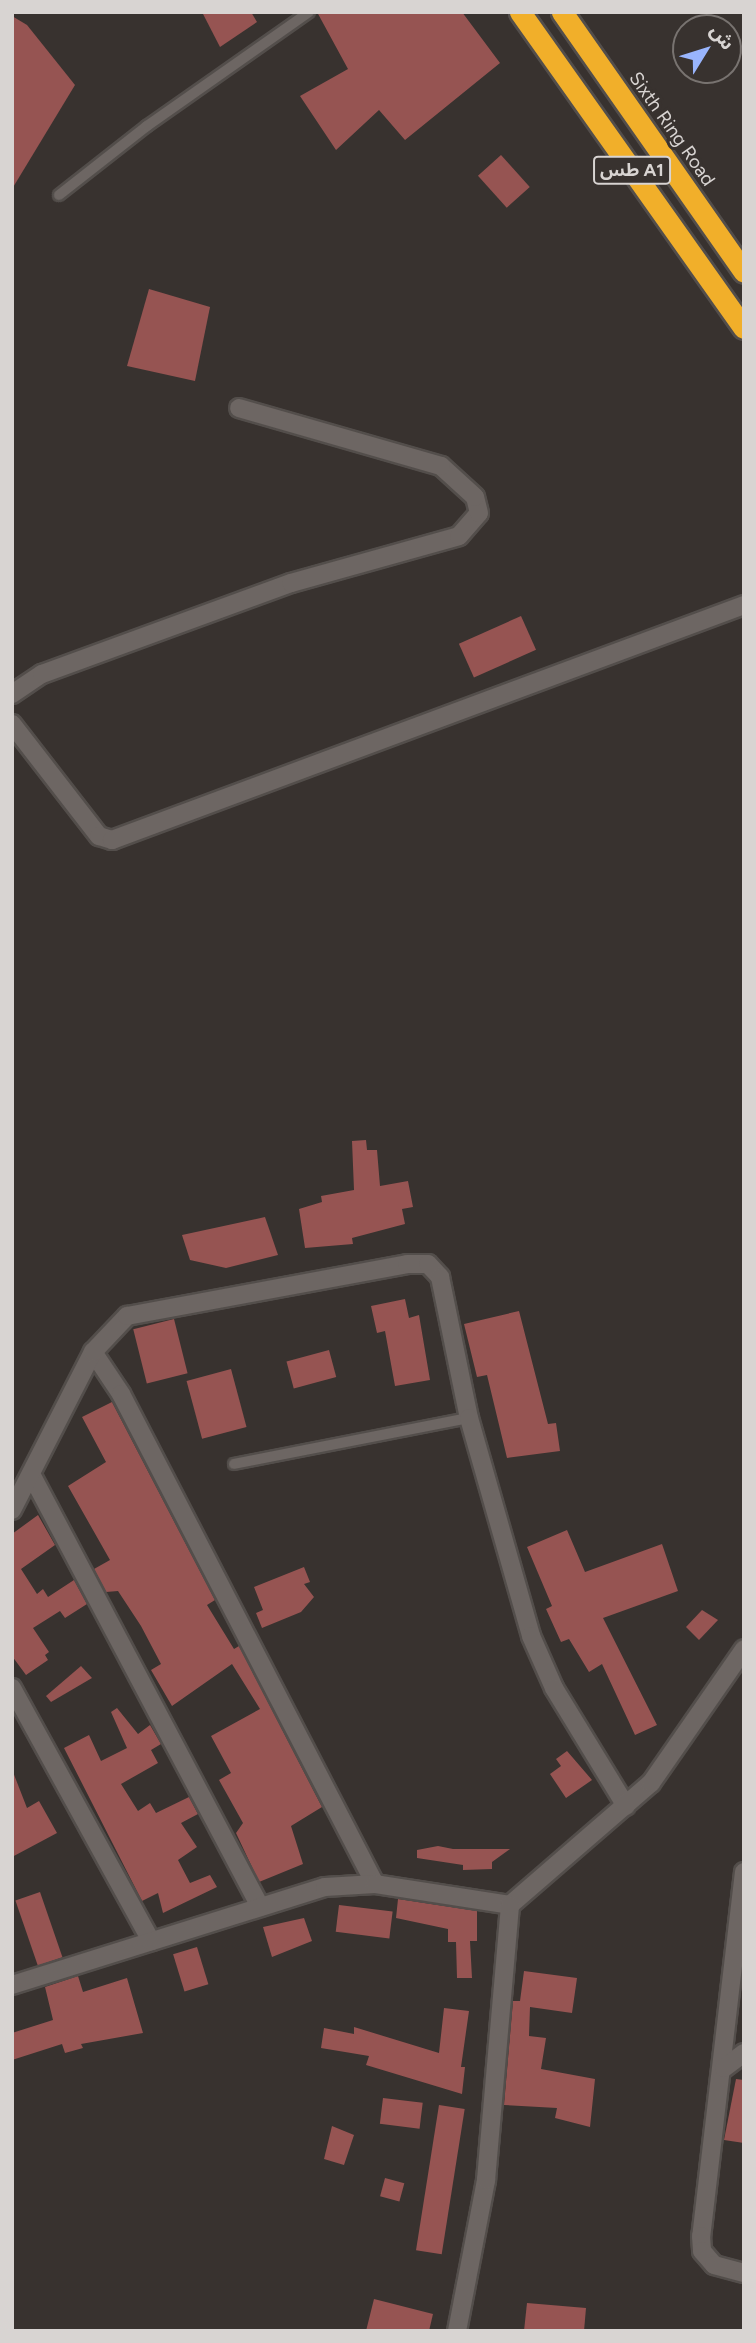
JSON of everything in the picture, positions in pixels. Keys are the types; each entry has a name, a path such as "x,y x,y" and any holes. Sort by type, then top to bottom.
{"highway":[{"name":"طس A1","path":"520,12 744,328"},
{"name":"Sixth Ring Road","path":"562,12 744,272"}],"street":[{"path":"12,694 42,674 291,583 459,536 479,513 475,497 440,466 239,408"},
{"path":"12,724 99,836 112,840 744,605"},
{"path":"12,1510 93,1352 116,1325 139,1310 428,1264 440,1277 470,1418 531,1636 554,1688 626,1806"},
{"path":"93,1352 121,1394 375,1884"},
{"path":"30,1474 260,1907"},
{"path":"457,2331 486,2180 510,1905 651,1783 744,1649"},
{"path":"12,1688 151,1941"},
{"path":"744,1872 702,2251 715,2265 744,2273"},
{"path":"12,1985 325,1886 375,1884 510,1905"},
{"path":"724,2068 744,2053"}],"lane":[{"path":"59,195 146,126 309,12"},
{"path":"234,1464 470,1418"}],"building":[{"path":"202,12 251,12 257,22 220,47"},
{"path":"317,12 462,12 500,63 405,140 379,110 336,150 300,96 348,69"},
{"path":"12,16 27,25 75,85 12,189"},
{"path":"501,155 530,187 507,208 478,176"},
{"path":"149,289 210,307 195,381 127,366"},
{"path":"521,616 536,650 474,677 459,644"},
{"path":"366,1140 367,1150 377,1150 380,1186 408,1181 413,1207 402,1209 405,1224 352,1238 353,1244 305,1248 299,1209 322,1202 321,1196 354,1190 352,1141"},
{"path":"265,1217 278,1255 226,1268 190,1260 182,1235"},
{"path":"405,1299 409,1318 419,1315 430,1380 395,1386 385,1331 377,1333 371,1306"},
{"path":"519,1311 548,1424 556,1423 560,1451 507,1458 487,1375 477,1377 464,1324"},
{"path":"174,1319 188,1373 147,1383 133,1329"},
{"path":"329,1350 336,1377 294,1388 286,1361"},
{"path":"231,1369 247,1427 202,1439 187,1381"},
{"path":"112,1402 215,1600 207,1605 234,1649 239,1646 322,1807 291,1826 303,1864 259,1882 236,1833 243,1823 219,1780 231,1773 211,1736 260,1709 232,1664 172,1706 151,1670 161,1664 141,1626 118,1591 106,1592 94,1569 110,1560 68,1486 106,1462 82,1417"},
{"path":"38,1515 55,1545 21,1569 37,1594 43,1589 48,1597 74,1580 87,1604 65,1618 60,1611 33,1628 49,1652 45,1655 48,1660 26,1675 12,1656 12,1534"},
{"path":"567,1530 585,1572 662,1544 678,1591 603,1618 657,1725 635,1735 602,1664 589,1672 569,1639 561,1642 546,1609 552,1606 527,1547"},
{"path":"304,1567 310,1582 304,1584 314,1597 301,1612 262,1628 256,1613 263,1610 254,1587"},
{"path":"702,1610 718,1620 699,1640 686,1627"},
{"path":"81,1666 92,1678 51,1702 46,1696"},
{"path":"117,1708 138,1734 150,1725 161,1744 151,1750 158,1763 121,1784 138,1811 150,1803 156,1813 189,1797 198,1814 181,1823 197,1847 178,1860 190,1883 210,1875 217,1887 163,1913 158,1893 142,1901 64,1748 89,1735 101,1761 127,1748 111,1712"},
{"path":"567,1751 592,1780 566,1798 550,1774 561,1766 556,1759"},
{"path":"13,1772 27,1808 39,1801 57,1833 12,1857"},
{"path":"438,1846 453,1849 510,1849 492,1862 492,1869 463,1870 463,1865 417,1858 417,1850"},
{"path":"40,1892 62,1957 38,1966 15,1900"},
{"path":"398,1899 477,1911 477,1941 470,1941 472,1978 457,1978 456,1942 448,1942 448,1929 396,1918"},
{"path":"339,1905 393,1912 389,1938 336,1932"},
{"path":"304,1918 312,1941 272,1957 263,1927"},
{"path":"197,1947 208,1984 184,1992 173,1954"},
{"path":"524,1971 577,1978 572,2013 530,2007 529,2036 546,2038 541,2069 595,2079 590,2127 555,2118 557,2108 504,2105 513,2001 520,2001"},
{"path":"78,1976 83,1992 127,1978 143,2033 81,2044 83,2048 65,2053 62,2044 12,2060 12,2033 53,2020 45,1987"},
{"path":"444,2008 469,2011 461,2067 465,2067 462,2094 366,2065 369,2056 321,2048 324,2028 354,2034 354,2027 439,2053"},
{"path":"736,2079 744,2080 744,2143 724,2140"},
{"path":"383,2098 423,2103 420,2129 380,2124"},
{"path":"439,2105 465,2109 442,2254 416,2250"},
{"path":"332,2126 354,2135 344,2165 324,2159"},
{"path":"385,2178 404,2183 399,2202 380,2196"},
{"path":"374,2299 433,2314 429,2331 366,2331"},
{"path":"527,2303 586,2308 584,2331 524,2331"}]}
